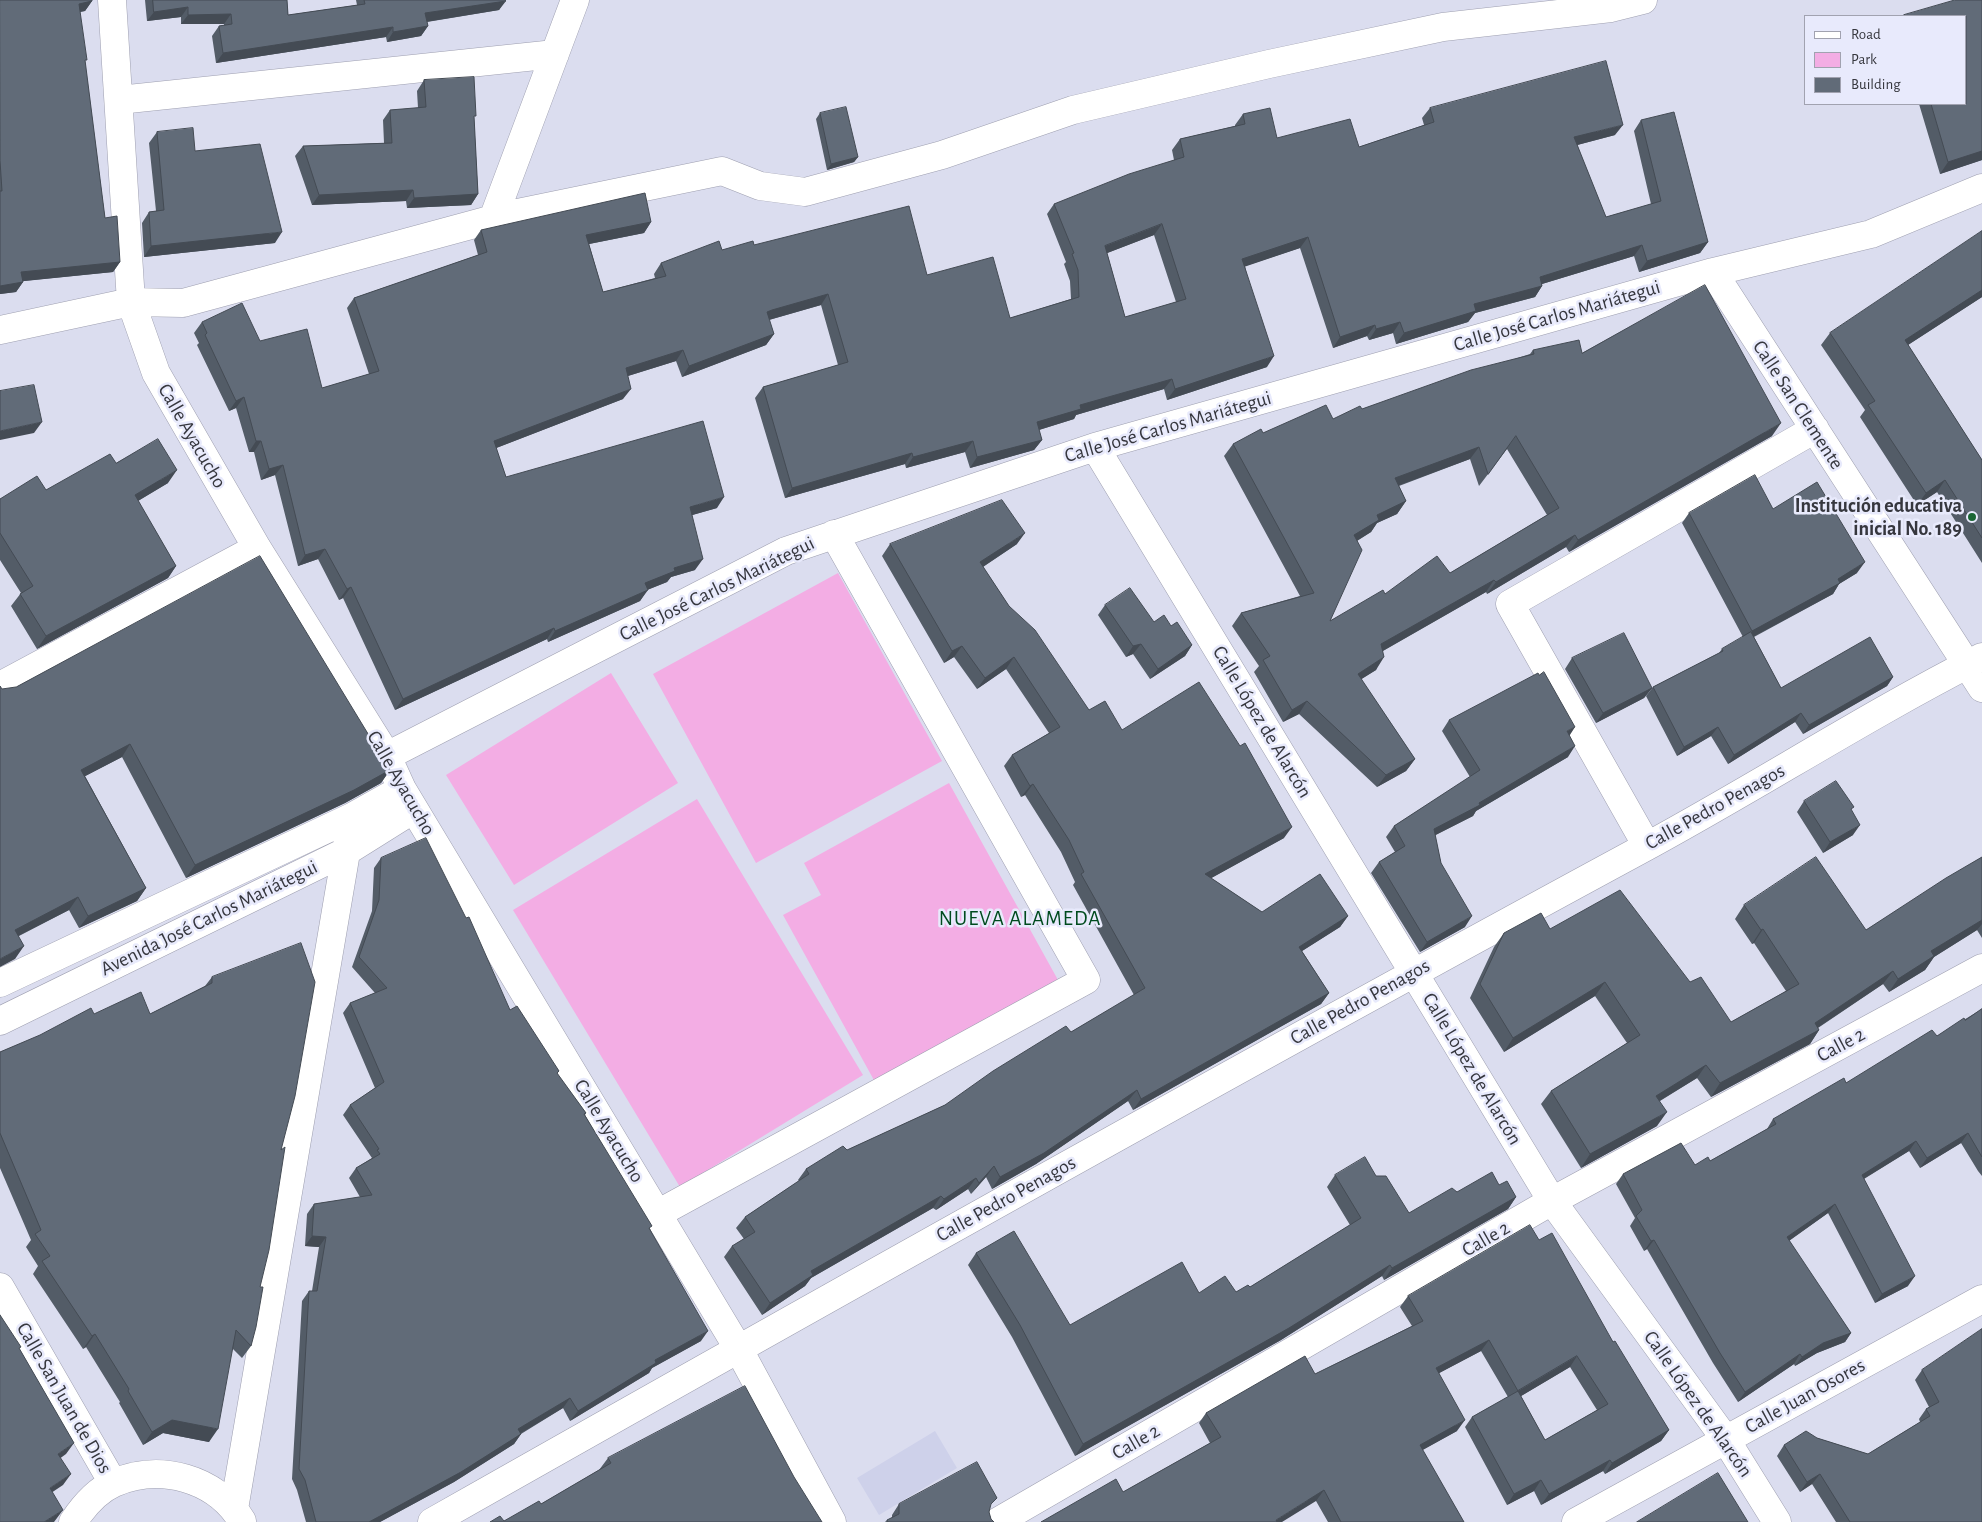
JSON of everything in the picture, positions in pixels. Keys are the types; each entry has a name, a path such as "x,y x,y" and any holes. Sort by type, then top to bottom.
{"street":[{"name":"Calle Ayacucho","path":"112,0 131,302 156,373 257,548 387,756 408,799 659,1213 738,1348 832,1522"},
{"path":"493,219 576,0"},
{"path":"0,330 131,302 183,303 493,219 722,171 760,186 805,192 942,154 1073,110 1259,67 1443,27 1611,8 1643,0"},
{"path":"119,100 555,54"},
{"name":"Calle José Carlos Mariátegui","path":"387,756 786,551 1095,447 1713,272 1871,234 1982,188"},
{"name":"Calle San Clemente","path":"1713,272 1814,430 1974,661 1982,688"},
{"path":"1647,846 1510,604 1814,430"},
{"name":"Calle López de Alarcón","path":"1095,447 1552,1201 1726,1440 1778,1522"},
{"path":"659,1213 1086,980 834,534"},
{"path":"1,682 257,548"},
{"name":"Calle Pedro Penagos","path":"432,1522 738,1348 1413,972 1647,846 1974,661"},
{"name":"Avenida José Carlos Mariátegui","path":"0,983 352,818 408,799"},
{"name":"Avenida José Carlos Mariátegui","path":"0,1021 346,851 408,799"},
{"path":"238,1516 352,818"},
{"name":"Calle 2","path":"997,1522 1552,1201 1982,968"},
{"name":"Calle San Juan de Dios","path":"0,1287 113,1483"},
{"name":"Calle Juan Osores","path":"1576,1522 1982,1300"},
{"path":"73,1522 86,1503 113,1483 145,1474 179,1476 210,1488 238,1516"}],"shaded area":[{"path":"935,1431 957,1468 879,1515 857,1478"}],"green space":[{"path":"838,573 942,761 756,863 653,674"},
{"path":"611,673 678,783 514,885 446,775"},
{"path":"949,783 1058,980 875,1082 783,915 821,895 804,863"},
{"path":"697,799 863,1075 680,1187 513,910"}],"building":[{"path":"0,0 92,0 79,4 105,218 117,216 120,262 21,272 23,282 0,286 0,191 2,191 0,161"},
{"path":"153,0 287,0 288,15 365,4 364,0 506,1 425,13 428,26 393,32 393,27 223,53 219,26 232,24 231,14 188,15 188,7 154,12"},
{"path":"1955,0 1982,0 1982,151 1948,162 1931,105 1967,105 1967,15 1904,15"},
{"path":"1606,61 1623,125 1574,137 1606,217 1661,201 1641,120 1674,112 1708,242 1647,261 1642,245 1540,277 1542,286 1474,304 1476,311 1404,333 1400,322 1376,329 1375,325 1340,337 1308,237 1242,259 1274,356 1175,389 1172,379 1080,405 1081,409 1037,422 1042,440 977,457 973,441 913,457 912,453 792,488 763,387 848,362 828,294 772,310 767,312 774,334 689,366 683,350 626,368 631,389 494,441 506,477 703,421 724,497 690,507 703,559 674,568 675,571 645,583 648,590 555,631 554,628 403,699 351,587 347,589 325,549 305,555 283,465 269,469 261,441 256,441 244,397 236,401 205,335 207,333 202,322 242,303 260,341 307,329 322,388 379,371 354,298 487,252 481,230 645,193 651,222 586,235 603,292 666,276 661,263 719,241 722,250 753,241 754,245 909,206 927,275 993,257 1010,318 1079,297 1078,270 1072,254 1074,253 1054,204 1129,174 1184,157 1180,139 1245,124 1243,114 1270,108 1277,138 1350,119 1359,147 1434,122 1430,108","holes":["1162,224 1186,299 1125,317 1105,246"]},
{"path":"474,77 478,194 414,198 413,190 319,195 303,146 392,143 390,110 426,107 424,80"},
{"path":"846,107 858,157 831,164 820,113"},
{"path":"193,128 195,151 260,144 282,232 151,246 149,212 164,210 157,132"},
{"path":"1982,231 1982,290 1905,340 1982,460 1982,538 1945,480 1926,493 1868,405 1875,401 1830,333"},
{"path":"1705,285 1781,423 1578,540 1575,535 1496,582 1494,580 1381,644 1384,657 1358,674 1415,759 1386,775 1307,701 1292,710 1263,660 1270,656 1241,613 1314,593 1233,444 1261,429 1263,433 1326,405 1333,419 1360,406 1362,409 1471,370 1534,354 1533,350 1579,340 1582,353","holes":["1516,436 1559,508 1450,573 1437,556 1385,594 1383,590 1330,621 1362,550 1354,535 1379,520 1377,515 1406,501 1395,478 1479,447 1488,474"]},
{"path":"34,385 42,422 0,431 0,391"},
{"path":"158,439 177,470 135,495 176,566 46,636 20,594 33,586 0,533 0,499 37,476 46,490 110,454 116,463"},
{"path":"1755,475 1773,509 1817,482 1865,562 1838,579 1840,583 1752,631 1689,513"},
{"path":"1002,500 1025,533 980,562 1009,606 1035,630 1089,710 1105,701 1122,730 1199,682 1240,746 1245,743 1292,827 1205,874 1262,912 1320,874 1348,916 1299,947 1329,993 1141,1099 1137,1090 1044,1153 1000,1177 994,1166 979,1183 976,1178 944,1199 941,1196 811,1271 813,1275 770,1303 732,1246 755,1232 745,1217 809,1174 806,1169 843,1146 847,1150 945,1105 993,1071 1066,1026 1071,1032 1145,988 1081,874 1084,872 1069,840 1033,784 1030,786 1012,755 1060,727 1014,657 985,678 962,646 952,651 890,544"},
{"path":"260,556 390,770 354,790 195,865 130,744 81,770 146,888 88,916 78,897 15,930 24,946 0,959 0,686 2,689 16,687"},
{"path":"1130,588 1154,622 1164,615 1171,626 1177,622 1192,645 1158,669 1141,644 1133,646 1105,605"},
{"path":"1751,632 1781,688 1870,637 1893,677 1809,725 1801,713 1734,755 1718,727 1684,747 1653,687 1723,651 1722,649"},
{"path":"1624,633 1652,688 1603,713 1572,658"},
{"path":"1544,672 1575,727 1567,731 1575,746 1479,803 1480,805 1434,829 1441,863 1472,916 1427,942 1379,862 1405,846 1394,826 1480,770 1449,720 1538,673 1539,675"},
{"path":"1836,781 1854,807 1851,809 1860,825 1830,842 1804,801"},
{"path":"426,838 466,918 469,917 510,1010 517,1006 559,1071 557,1073 586,1113 584,1114 652,1226 649,1228 708,1331 655,1360 656,1363 578,1411 570,1398 518,1429 521,1434 461,1472 369,1522 316,1522 305,1480 299,1469 309,1291 317,1291 326,1237 312,1236 314,1204 372,1195 356,1168 380,1154 377,1150 379,1149 350,1105 384,1082 350,1003 387,988 359,957 379,900 381,858"},
{"path":"1816,857 1866,930 1982,857 1982,920 1931,951 1934,956 1898,979 1893,971 1815,1023 1819,1030 1720,1083 1706,1065 1656,1096 1667,1112 1590,1154 1551,1091 1640,1035 1605,982 1513,1038 1480,984 1504,933 1541,913 1550,929 1620,890 1690,982 1701,977 1731,1022 1799,984 1763,929 1761,930 1744,905"},
{"path":"301,943 315,982 295,1096 281,1150 285,1147 269,1250 260,1287 263,1287 251,1346 236,1330 218,1429 172,1420 152,1432 128,1391 129,1389 95,1334 92,1336 42,1261 50,1256 35,1234 41,1230 0,1133 0,1052 40,1035 91,1008 94,1014 141,992 150,1014 212,983 212,977"},
{"path":"1982,1009 1982,1157 1968,1133 1927,1158 1916,1141 1862,1175 1915,1276 1882,1294 1835,1204 1787,1237 1851,1333 1823,1343 1802,1357 1800,1354 1745,1392 1654,1240 1651,1241 1636,1216 1642,1210 1623,1174 1681,1143 1695,1165 1708,1157 1710,1161 1776,1124 1773,1119 1844,1078 1846,1083 1932,1030 1937,1036 1964,1018 1965,1020"},
{"path":"1365,1157 1376,1176 1386,1176 1409,1213 1452,1188 1457,1192 1492,1172 1499,1185 1507,1181 1516,1197 1392,1268 1390,1265 1289,1328 1083,1444 1020,1325 976,1253 1014,1231 1070,1325 1182,1262 1199,1293 1225,1276 1236,1292 1248,1285 1250,1287 1361,1218 1335,1175"},
{"path":"1530,1225 1539,1240 1552,1233 1613,1342 1615,1341 1669,1430 1612,1463 1610,1460 1549,1494 1541,1480 1514,1494 1472,1417 1518,1391 1489,1340 1436,1368 1465,1420 1420,1445 1464,1522 1341,1522 1324,1490 1276,1520 1277,1522 1041,1522 1116,1479 1123,1492 1221,1437 1206,1413 1305,1356 1315,1374 1423,1321 1408,1296","holes":["1577,1356 1608,1404 1545,1440 1518,1391"]},
{"path":"0,1315 21,1347 19,1348 74,1443 58,1454 71,1474 50,1488 63,1510 44,1522 0,1522"},
{"path":"1982,1329 1982,1522 1850,1522 1820,1474 1807,1482 1784,1445 1806,1431 1817,1438 1868,1454 1930,1416 1926,1409 1939,1402 1922,1370"},
{"path":"745,1386 794,1477 822,1522 490,1522 500,1516 504,1521 539,1501 541,1504 611,1463 608,1458"},
{"path":"977,1462 997,1498 991,1504 989,1512 994,1522 888,1522 887,1520 899,1514 899,1504"},
{"path":"1718,1473 1748,1522 1637,1522"}],"place":[{"name":"Institución educativa inicial No. 189","path":"1972,517"}],"district":[{"name":"NUEVA ALAMEDA","path":"1020,919"}]}
